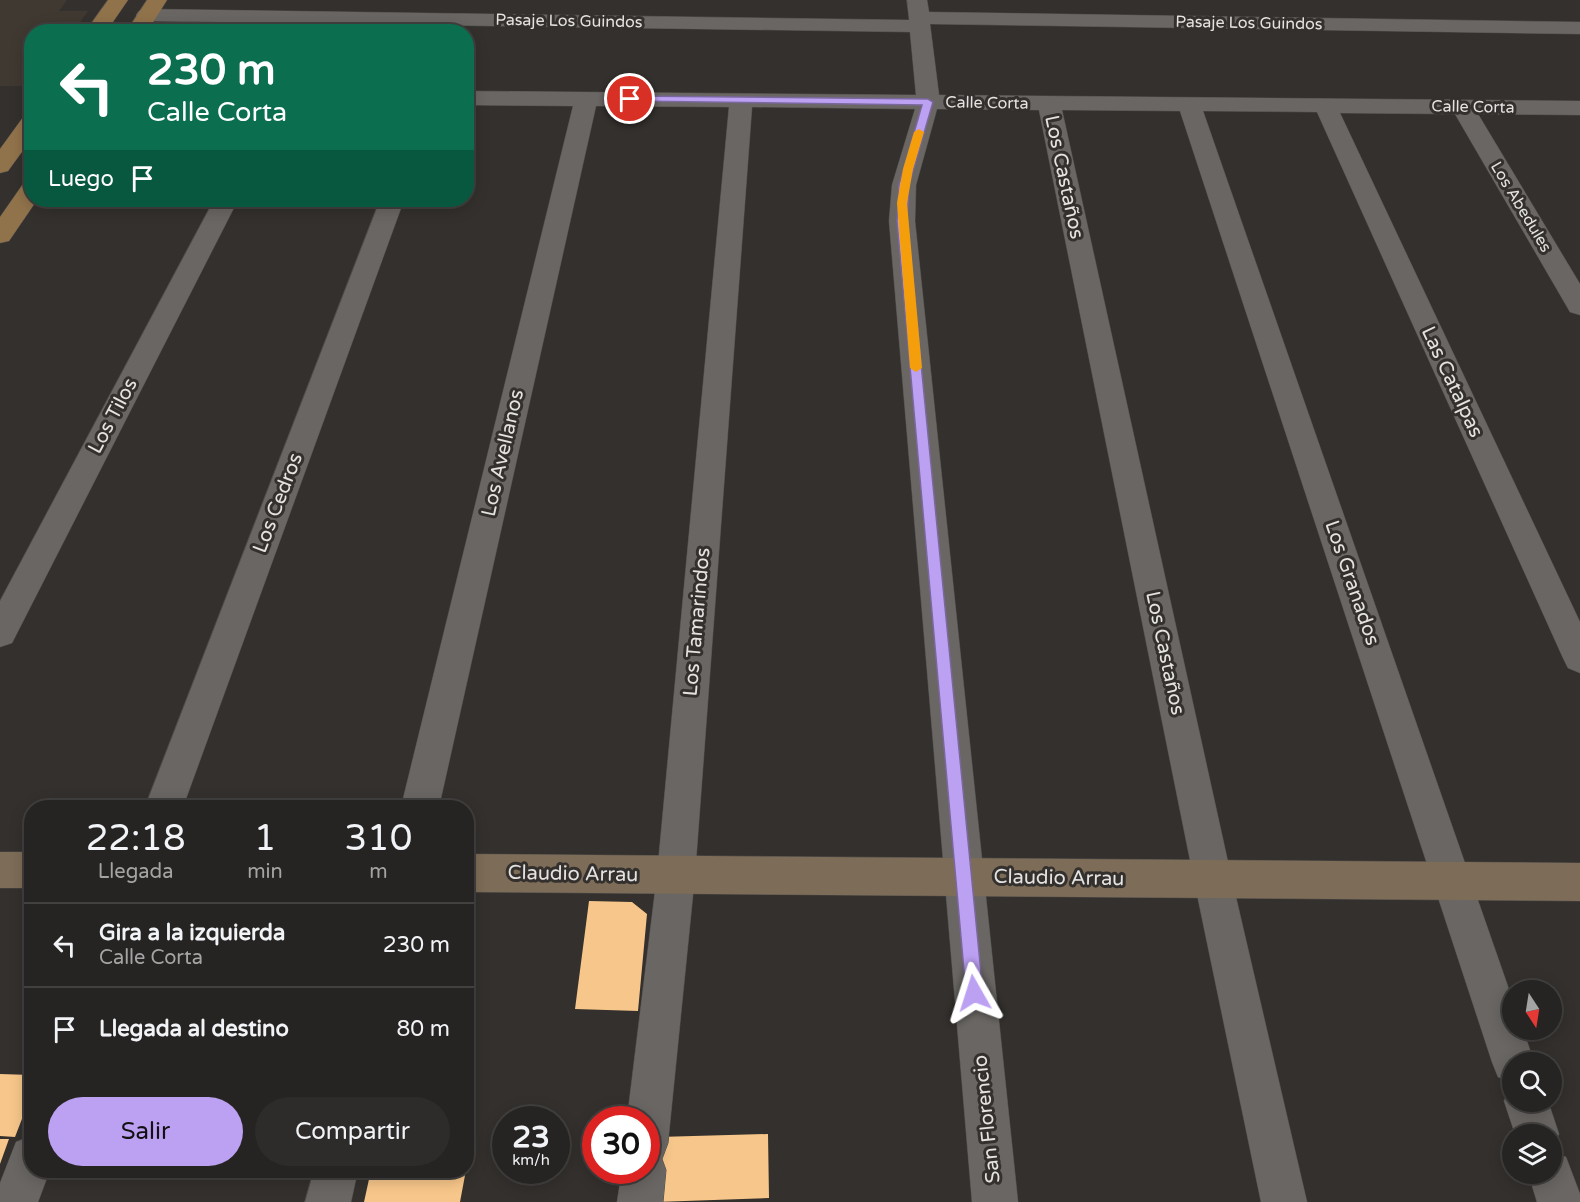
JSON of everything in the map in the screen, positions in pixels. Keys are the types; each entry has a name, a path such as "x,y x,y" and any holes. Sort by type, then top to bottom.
{"main road":[{"path":"101,24 118,0"},
{"path":"0,166 24,132"},
{"path":"0,235 24,200"}],"street":[{"name":"Pasaje Los Guindos","path":"146,15 918,15 1580,28"},
{"name":"San Florencio","path":"918,15 928,102 904,185 902,221 994,1202"},
{"name":"Calle Corta","path":"474,98 1580,108"},
{"name":"Los Avellanos","path":"422,800 586,99"},
{"name":"Los Tamarindos","path":"650,1106 676,875 741,100"},
{"name":"Los Castaños","path":"1049,103 1213,880 1284,1202"},
{"name":"Los Granados","path":"1189,105 1510,1052"},
{"name":"Las Catalpas","path":"1324,106 1580,658"},
{"name":"Los Abedules","path":"1462,107 1580,306"},
{"name":"Los Tilos","path":"0,633 222,207"},
{"name":"Los Cedros","path":"167,800 389,207"},
{"path":"0,870 24,870"},
{"name":"Claudio Arrau","path":"474,873 1580,882"},
{"path":"15,1202 24,1178"},
{"path":"328,1202 334,1178"},
{"path":"640,1202 642,1184"},
{"path":"1554,1184 1560,1202"}],"shaded area":[{"path":"0,0 67,0 59,11 88,11 79,24 24,24 24,86 0,86"}],"building":[{"path":"589,901 632,902 647,914 638,1011 575,1009"},
{"path":"0,1074 24,1075 24,1114 15,1137 0,1136"},
{"path":"768,1134 769,1198 656,1202 657,1184 660,1184 660,1137"},
{"path":"0,1139 9,1139 0,1164"},
{"path":"369,1178 464,1178 460,1202 364,1202"}],"slow traffic":[{"path":"916,368 902,203 904,185 919,132"}],"route":[{"path":"630,99 928,102 904,185 902,221 974,993"}]}
